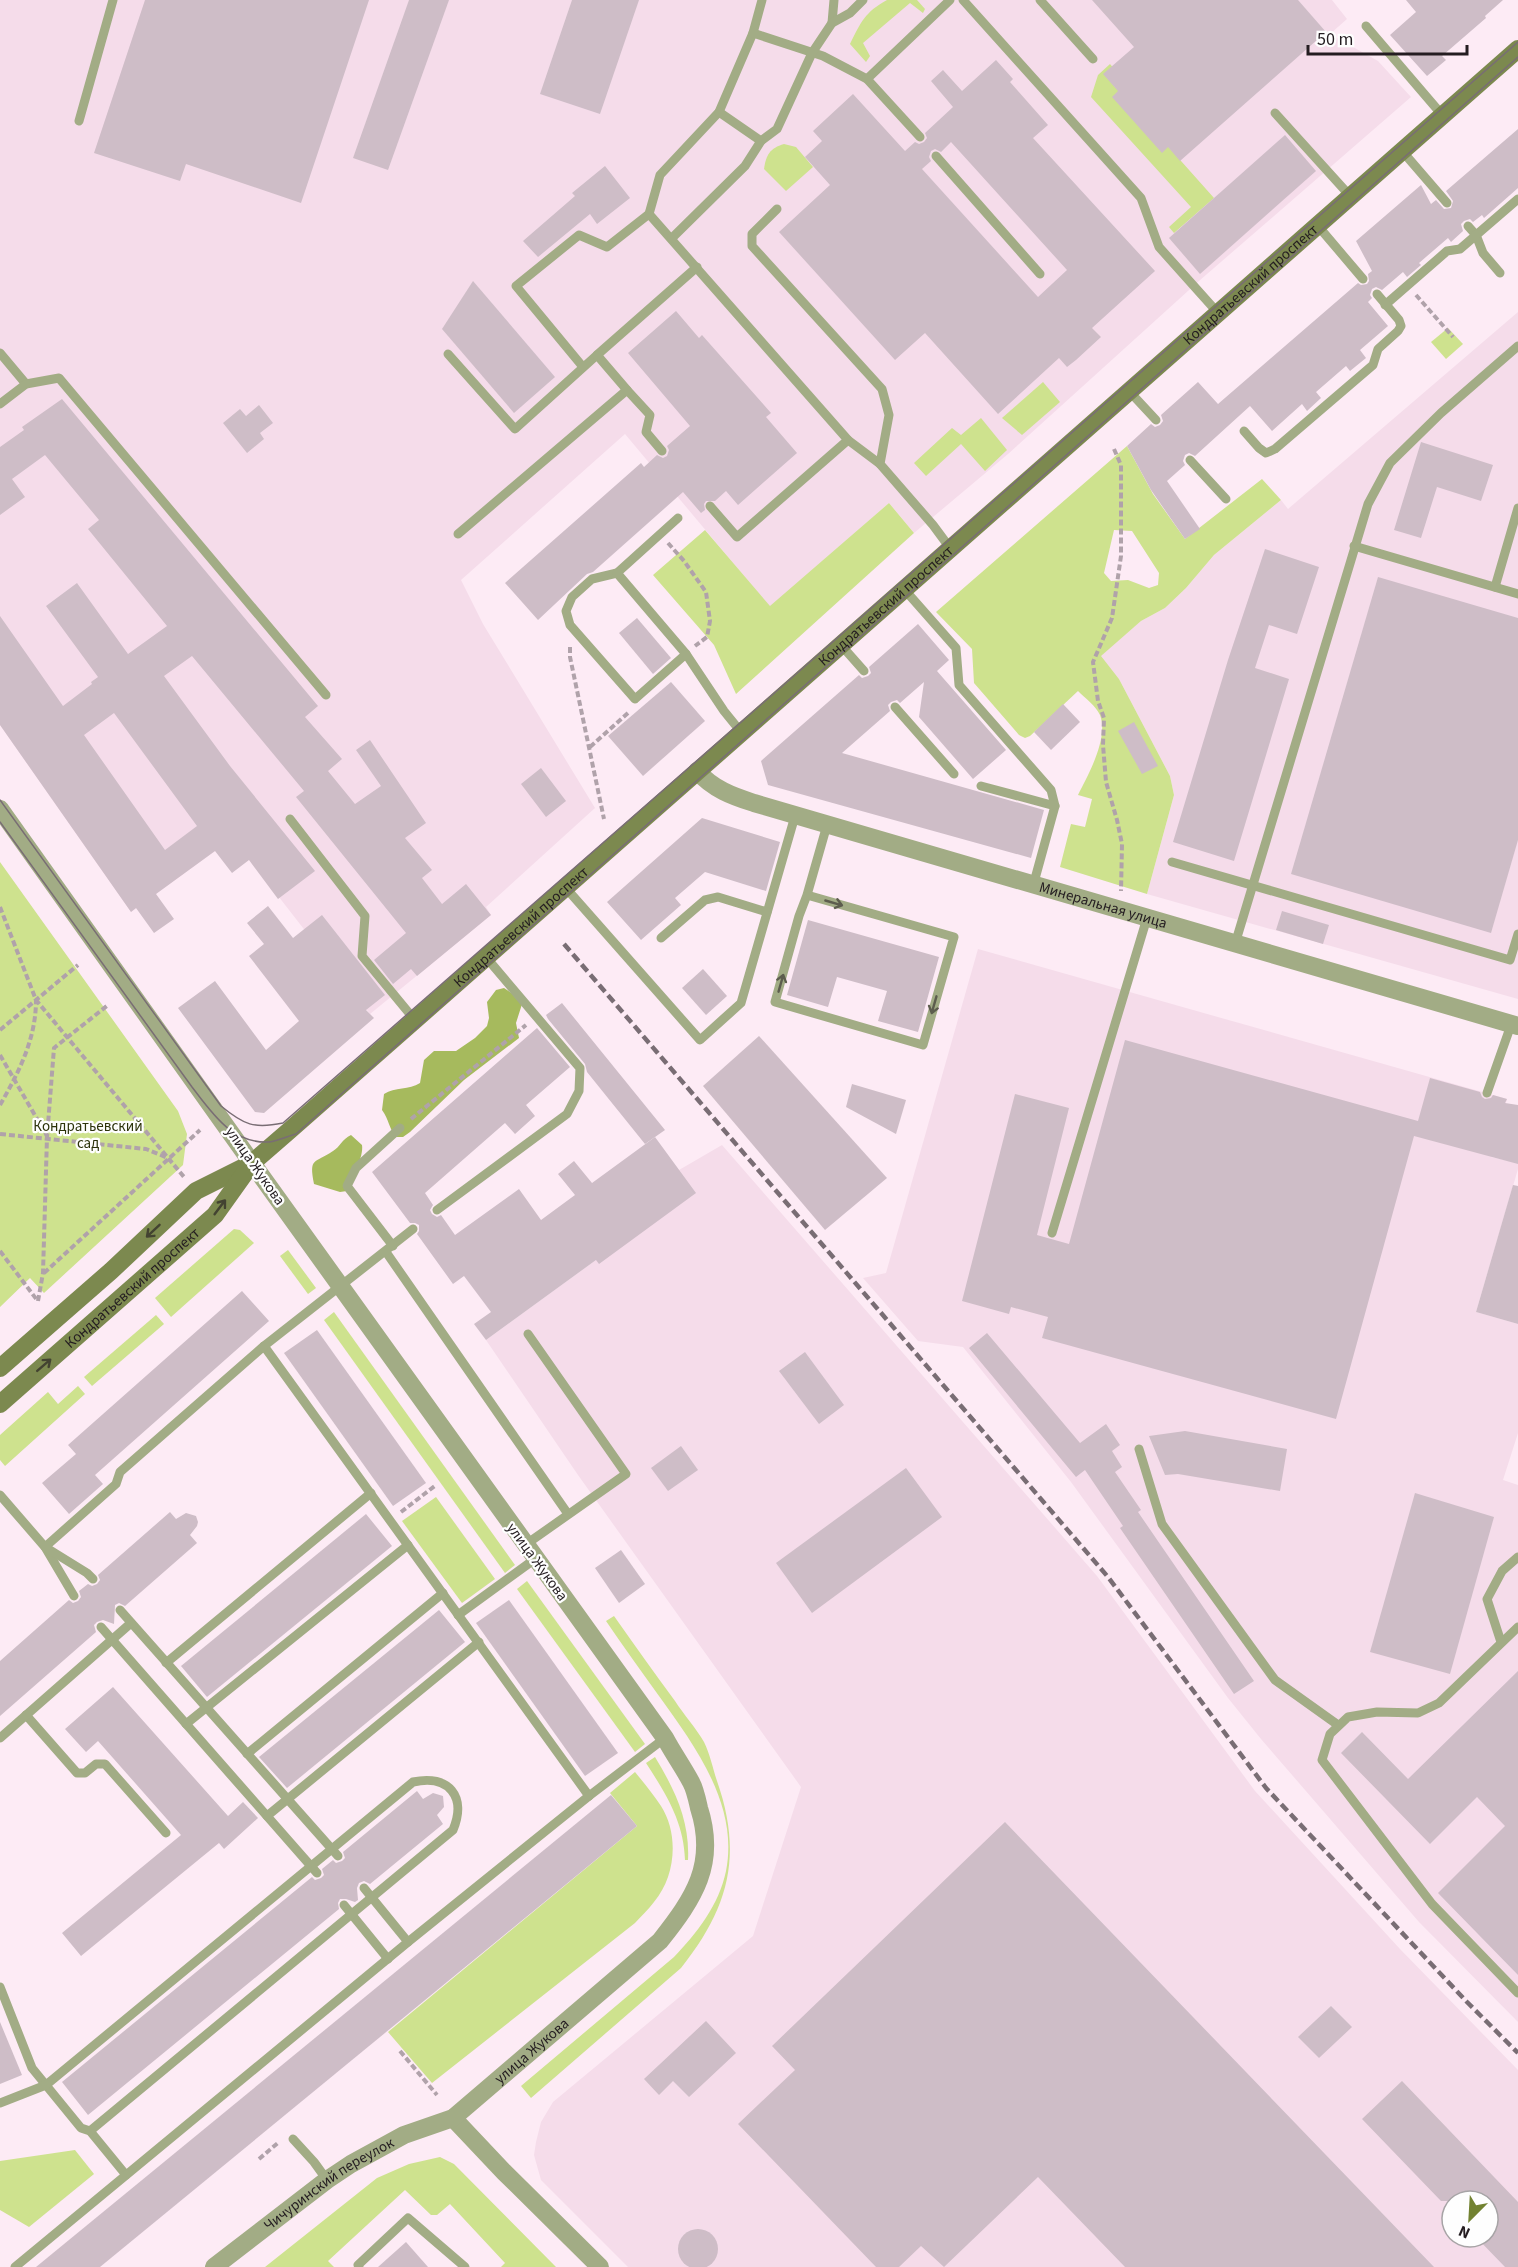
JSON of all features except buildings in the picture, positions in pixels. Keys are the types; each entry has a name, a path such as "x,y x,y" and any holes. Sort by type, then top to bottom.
{"main road":[{"name":"Кондратьевский проспект","path":"3,1397 215,1215 252,1163 1518,49"},
{"name":"Кондратьевский проспект","path":"0,1368 111,1271 196,1191 252,1163"}],"street":[{"name":"Минеральная улица","path":"697,771 713,786 729,796 1515,1025"},
{"name":"улица Жукова","path":"0,809 665,1738 692,1784 704,1822 706,1850 702,1877 684,1911 660,1941 453,2118"},
{"name":"Чичуринский переулок","path":"214,2267 327,2180 404,2135 453,2118"},
{"path":"453,2118 600,2267"}],"lane":[{"path":"79,121 113,0"},
{"path":"583,367 516,286 579,235 607,247 649,214 660,175 719,112 753,33 762,0"},
{"path":"832,23 834,0"},
{"path":"672,238 745,166 761,141 777,129 812,53 832,23 850,13 863,0"},
{"path":"867,79 950,0"},
{"path":"963,0 1141,198 1159,247 1218,313"},
{"path":"1040,0 1093,59"},
{"path":"1366,26 1443,116"},
{"path":"753,33 839,63 867,79 920,137"},
{"path":"719,112 761,141"},
{"path":"1275,113 1351,197"},
{"path":"1403,152 1447,203"},
{"path":"936,156 1040,274"},
{"path":"1385,304 1447,251 1460,249 1518,199"},
{"path":"777,208 752,234 752,246 882,389 889,416 880,464"},
{"path":"649,214 848,440 880,464 950,548"},
{"path":"1318,226 1363,279"},
{"path":"1468,226 1476,235 1483,253 1500,273"},
{"path":"448,354 514,429 697,267"},
{"path":"1244,431 1266,453 1275,450 1372,365 1378,349 1401,326 1399,320 1377,294"},
{"path":"1235,944 1368,504 1390,463 1441,413 1518,346"},
{"path":"0,353 26,384"},
{"path":"597,355 650,415 646,432 662,451"},
{"path":"0,404 26,384 59,378 326,695"},
{"path":"458,534 627,390"},
{"path":"1129,391 1156,420"},
{"path":"710,506 737,537 848,440"},
{"path":"1190,460 1226,499"},
{"path":"1495,587 1518,508"},
{"path":"678,518 617,573 590,577 572,597 566,611 570,625 635,699 686,654"},
{"path":"1354,546 1518,594"},
{"path":"617,573 686,654 741,732"},
{"path":"904,589 956,648 959,685 1052,790 1055,806 1033,885"},
{"path":"841,645 864,671"},
{"path":"895,707 954,774"},
{"path":"981,786 1055,806"},
{"path":"565,887 700,1040 741,1003 795,816"},
{"path":"290,819 365,916 362,956 414,1019"},
{"path":"807,895 954,937 923,1045 775,1002 827,825"},
{"path":"1172,862 1510,960 1518,934"},
{"path":"661,938 705,900 718,897 767,912"},
{"path":"1052,1233 1147,918"},
{"path":"437,1210 567,1114 579,1091 580,1068 486,956"},
{"path":"1487,1094 1515,1025"},
{"path":"400,1128 356,1168 347,1186 568,1514"},
{"path":"45,1547 116,1484 120,1472 264,1346 413,1229"},
{"path":"458,1615 530,1552 568,1514 626,1474 528,1334"},
{"path":"264,1346 589,1796"},
{"path":"1139,1449 1162,1524 1275,1680 1338,1725"},
{"path":"166,1663 371,1493"},
{"path":"0,1495 45,1547 74,1596"},
{"path":"186,1724 408,1545"},
{"path":"45,1547 93,1579"},
{"path":"1501,1642 1486,1599 1502,1570 1518,1557"},
{"path":"248,1754 443,1593"},
{"path":"120,1610 334,1853"},
{"path":"0,1738 131,1623"},
{"path":"101,1627 314,1870"},
{"path":"1518,1627 1439,1704 1418,1713 1377,1712 1348,1717 1330,1734 1322,1760 1432,1904 1518,1993"},
{"path":"267,1816 478,1642"},
{"path":"26,1716 76,1773 85,1773 96,1764 105,1764 166,1833"},
{"path":"15,2267 408,1942 589,1796 665,1738"},
{"path":"0,2103 46,2085 314,1870 413,1782 427,1779 441,1782 452,1790 459,1803 459,1817 453,1830 90,2131"},
{"path":"364,1888 408,1942"},
{"path":"344,1905 388,1959"},
{"path":"0,1987 32,2068 81,2128 90,2131 126,2175"},
{"path":"293,2139 327,2180"},
{"path":"359,2267 358,2265 408,2218 465,2267"}],"path":[{"path":"1408,285 1453,337"},
{"path":"1114,449 1121,465 1121,556 1112,618 1093,662 1098,701 1104,718 1103,745 1106,782 1122,844 1121,893"},
{"path":"660,534 684,561 706,592 710,621 707,637"},
{"path":"570,625 570,657 604,819"},
{"path":"589,747 632,709 635,699"},
{"path":"0,907 36,1000 184,1177"},
{"path":"0,1030 78,965"},
{"path":"0,1105 14,1080 33,1035 36,1000"},
{"path":"0,1251 38,1301 43,1273 47,1137 54,1048 108,1005"},
{"path":"400,1128 536,1017"},
{"path":"0,1055 47,1137"},
{"path":"43,1273 200,1130"},
{"path":"0,1134 47,1137 146,1149 170,1158"},
{"path":"390,1520 436,1485"},
{"path":"400,2051 437,2096"},
{"path":"259,2159 278,2142 293,2139"}],"shaded area":[{"path":"0,0 1332,0 1347,19 1330,34 1378,61 1411,97 1199,281 1008,454 914,533 889,503 770,607 625,434 461,580 483,624 595,808 486,907 491,915 370,1014 233,838 131,912 0,725"},
{"path":"1518,312 1518,999 1147,894 1174,795 1170,776 1119,679 1100,656 1141,621 1165,608 1186,588 1214,555 1281,500 1288,509"},
{"path":"978,949 1507,1099 1491,1157 1518,1163 1518,1169 1476,1312 1518,1324 1518,1433 1503,1480 1518,1485 1518,2022 1419,1922 1261,1739 1228,1698 1071,1482 963,1347 918,1341 863,1278 886,1273"},
{"path":"722,1145 1097,1576 1255,1791 1400,1949 1518,2070 1518,2267 628,2267 541,2180 534,2155 536,2142 541,2122 553,2102 753,1936 801,1787 578,1475 486,1340 596,1260 679,1170"}],"green space":[{"path":"887,0 917,0 925,9 923,13 910,3 863,43 870,56 866,62 850,44 864,18"},
{"path":"1110,64 1116,71 1108,79 1214,198 1174,233 1169,227 1191,207 1091,97 1098,75"},
{"path":"784,144 796,147 813,167 786,191 764,169 770,153"},
{"path":"1448,328 1463,344 1446,359 1431,342"},
{"path":"1043,382 1060,402 1022,435 1002,418"},
{"path":"981,418 1007,450 985,471 961,444 926,476 914,463 952,428 961,435"},
{"path":"1127,446 1153,494 1185,539 1262,479 1281,500 1214,555 1186,588 1165,608 1141,621 1101,656 1119,679 1170,776 1174,795 1147,894 1060,867 1071,824 1085,827 1092,799 1078,795 1100,745 1102,724 1096,708 1078,691 1030,736 1025,738 1019,735 974,683 972,649 936,612","holes":["1114,530 1132,531 1159,573 1158,585 1149,588 1128,580 1111,581 1104,573"]},
{"path":"889,503 914,533 736,694 714,645 653,575 705,530 770,606"},
{"name":"Кондратьевский сад","path":"0,862 178,1111 187,1134 183,1165 44,1293 30,1278 0,1307"},
{"path":"504,988 523,1001 516,1023 519,1038 464,1080 410,1132 403,1137 396,1137 382,1110 384,1094 420,1083 424,1060 434,1051 456,1051 475,1038 487,1026 489,1018 487,1002 496,990"},
{"path":"351,1135 362,1145 362,1150 347,1191 340,1192 314,1184 312,1169 314,1162 335,1149"},
{"path":"234,1229 240,1230 254,1243 171,1317 155,1298"},
{"path":"288,1250 316,1288 308,1294 280,1256"},
{"path":"334,1312 515,1565 505,1573 324,1320"},
{"path":"156,1315 164,1324 92,1386 84,1377"},
{"path":"78,1386 85,1394 5,1466 0,1460 0,1435 48,1392 58,1404"},
{"path":"436,1497 495,1579 462,1603 402,1521"},
{"path":"527,1581 645,1744 635,1752 517,1589"},
{"path":"614,1616 704,1742 725,1808 730,1857 727,1880 711,1924 681,1968 531,2098 521,2086 674,1957 691,1938 713,1907 726,1871 728,1847 726,1823 711,1777 686,1735 606,1621"},
{"path":"655,1757 680,1806 686,1832 688,1860 685,1860 681,1833 673,1809 646,1763"},
{"path":"635,1772 661,1806 671,1829 671,1868 661,1892 635,1923 432,2083 388,2032 637,1826 610,1793"},
{"path":"75,2150 94,2174 29,2227 0,2210 0,2161"},
{"path":"440,2157 454,2164 556,2267 501,2267 505,2263 450,2204 437,2215 431,2215 405,2190 328,2261 334,2267 265,2267 377,2178 409,2164"}],"tram line":[{"path":"0,800 221,1106 236,1118 250,1124 264,1126 283,1123 1518,42"},
{"path":"0,822 215,1116 234,1132 256,1141 269,1142 296,1134 1518,57"}],"railway":[{"path":"564,944 1108,1577 1266,1788 1467,2002 1518,2053"}]}
